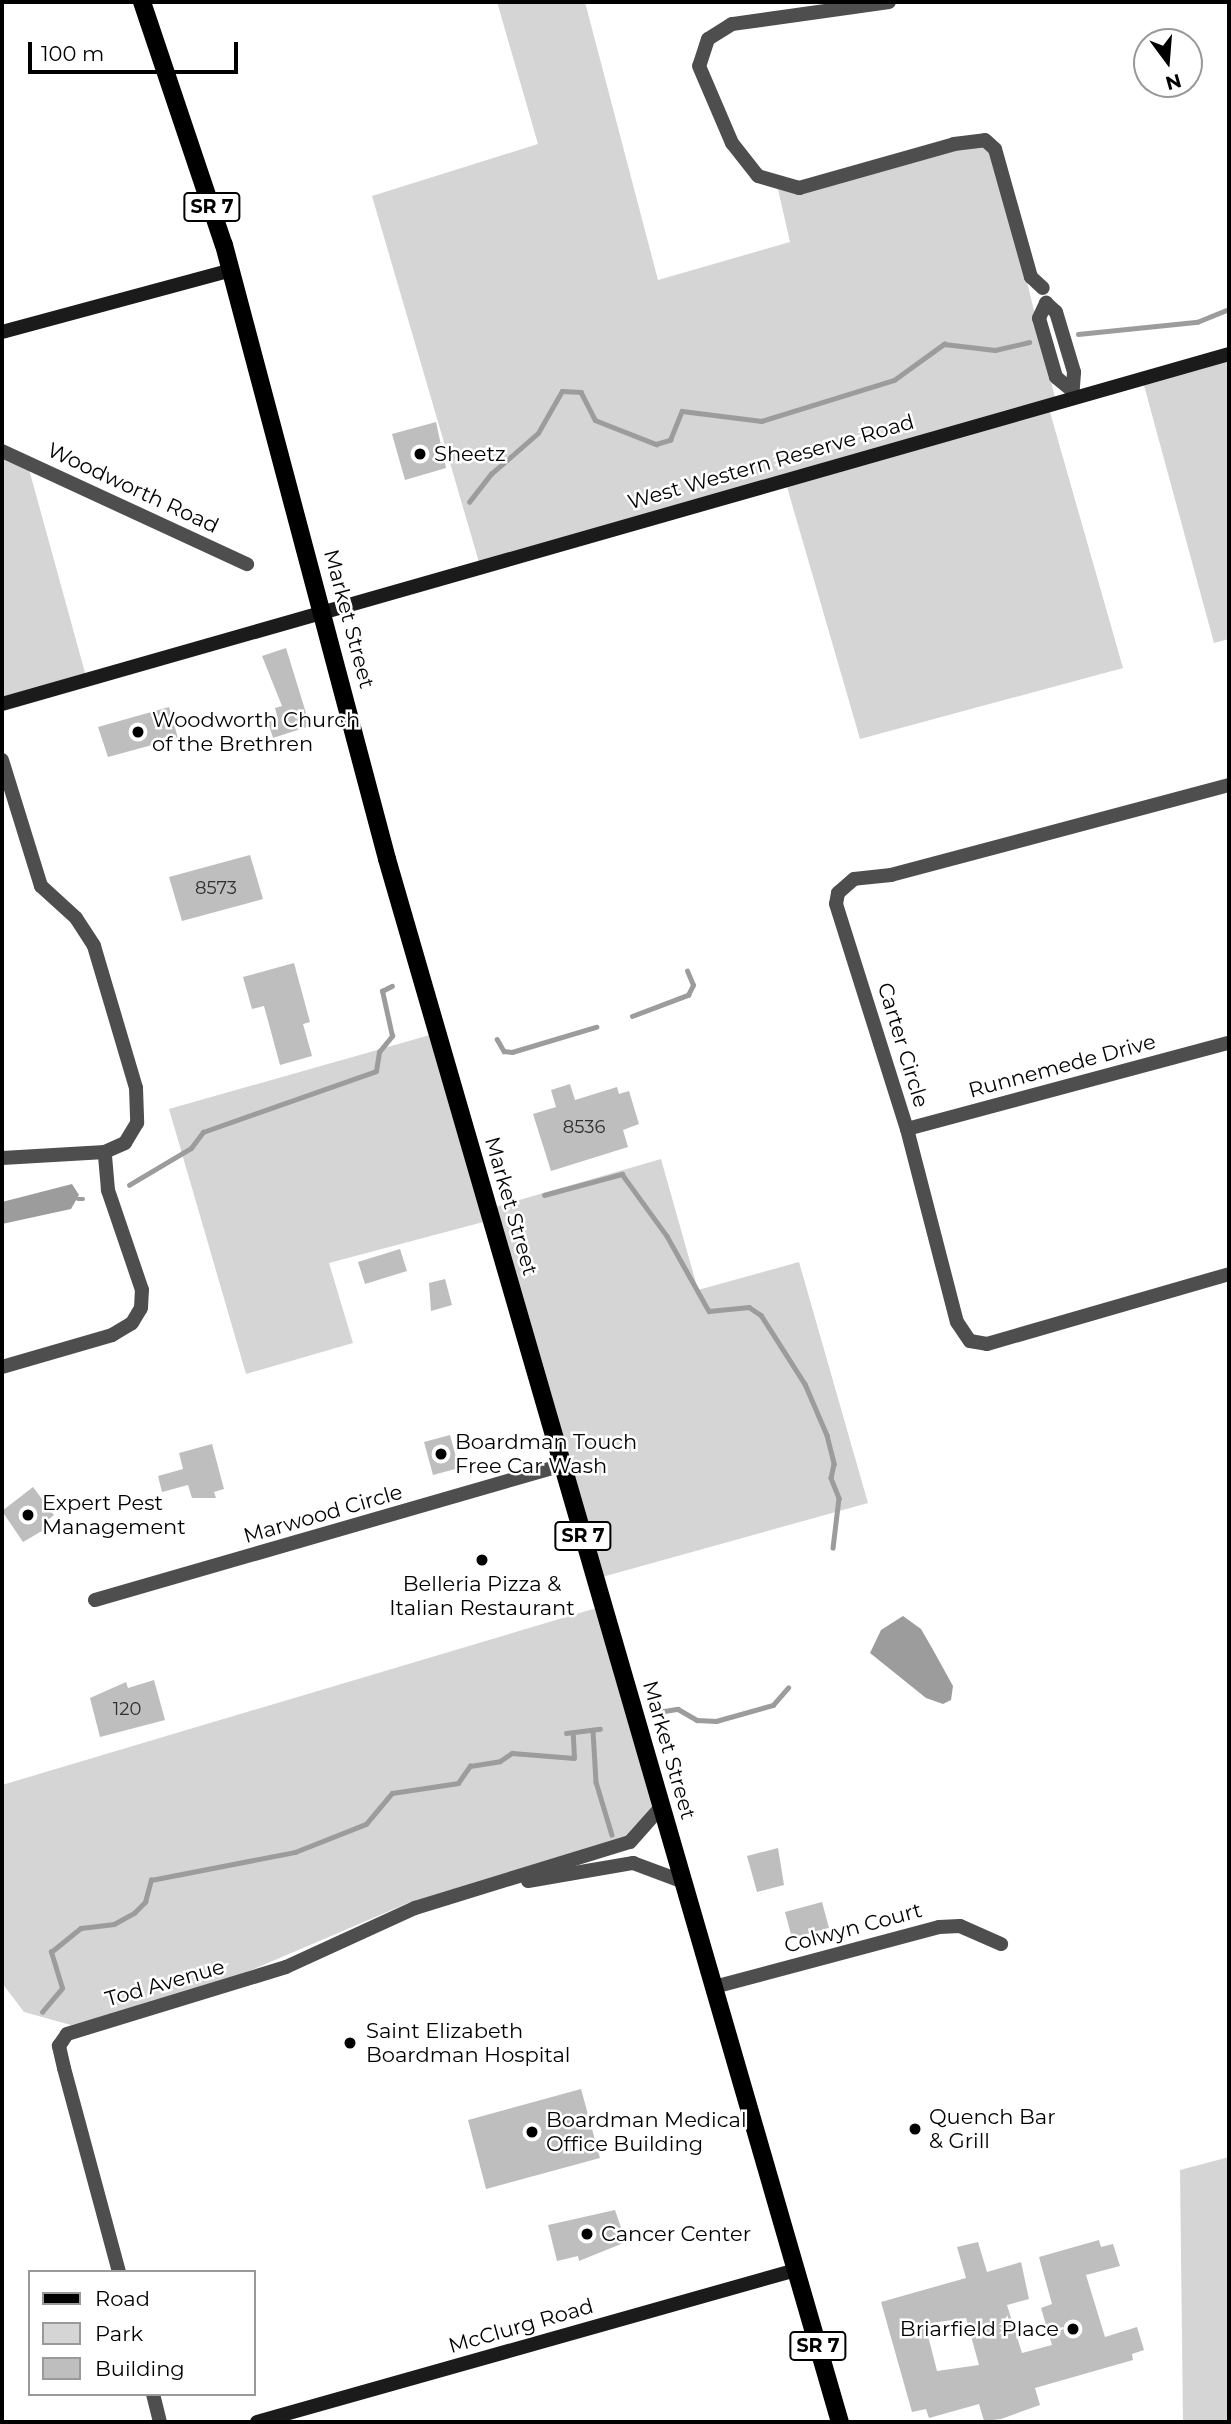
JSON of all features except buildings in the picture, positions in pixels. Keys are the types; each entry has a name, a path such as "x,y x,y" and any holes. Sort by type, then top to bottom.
{"main road":[{"name":"Market Street","path":"142,2 231,270 390,870 840,2422"},
{"path":"2,332 231,270"},
{"name":"West Western Reserve Road","path":"2,704 324,613 1070,393 1229,354"},
{"name":"McClurg Road","path":"257,2422 796,2270"}],"street":[{"path":"889,2 838,5 732,24 708,39 701,52 702,78 746,163 777,185 799,188 954,144 985,140 995,149 1031,277 1043,288"},
{"path":"1046,303 1056,312 1073,372 1070,393 1056,377 1039,318 1046,303"},
{"name":"Woodworth Road","path":"2,451 247,564"},
{"path":"2,761 41,886 76,918 94,946 130,1065 137,1123 125,1143 105,1152 2,1158"},
{"name":"Carter Circle","path":"1229,785 891,875 848,882 838,893 838,911 907,1129 957,1322 974,1344 1229,1275"},
{"name":"Runnemede Drive","path":"907,1129 1229,1043"},
{"path":"2,1367 112,1335 132,1323 141,1308 142,1290 108,1190 105,1152"},
{"name":"Marwood Circle","path":"95,1600 562,1465"},
{"name":"Tod Avenue","path":"118,2270 59,2046 67,2034 286,1967 415,1908 630,1842 662,1806"},
{"name":"Tod Avenue","path":"505,1882 559,1879 633,1863 684,1882"},
{"name":"Colwyn Court","path":"714,1987 939,1927 960,1926 1001,1944"},
{"path":"154,2396 160,2422"}],"green space":[{"path":"497,2 585,2 658,280 790,242 777,185 799,188 973,139 995,149 1056,402 1048,405 1123,668 860,739 785,480 481,569 372,196 538,144"},
{"path":"1229,354 1229,639 1214,643 1142,378"},
{"path":"2,451 27,462 87,680 2,704"},
{"path":"437,1033 488,1209 661,1159 698,1290 799,1262 868,1503 595,1579 491,1220 329,1263 353,1343 246,1374 169,1109"},
{"path":"603,1606 662,1806 626,1839 408,1903 219,1984 71,2025 24,2012 2,1983 2,1785"},
{"path":"1229,2157 1229,2422 1183,2422 1180,2170"}],"shaded area":[{"path":"72,1184 79,1195 71,1209 2,1224 2,1202"},
{"path":"903,1616 921,1629 932,1648 953,1686 951,1700 943,1704 926,1698 870,1653 881,1630"}],"waterway":[{"path":"1078,334 1197,322 1229,309"},
{"path":"469,502 491,474 538,433 562,391 581,392 595,420 656,444 670,440 682,411 761,421 894,380 944,344 995,350 1029,342"},
{"path":"632,1016 688,995 693,985 687,971"},
{"path":"129,1185 191,1148 203,1132 376,1071 379,1052 392,1036 382,991 392,986"},
{"path":"497,1039 504,1051 512,1052 596,1027"},
{"path":"544,1195 622,1174 667,1236 709,1311 749,1307 761,1315 805,1384 827,1435 834,1464 831,1478 839,1498 833,1548"},
{"path":"78,1199 83,1199"},
{"path":"658,1712 678,1709 697,1720 716,1721 773,1705 788,1688"},
{"path":"566,1733 600,1729"},
{"path":"593,1731 596,1782 612,1835"},
{"path":"42,2012 62,1988 51,1952 81,1928 114,1924 134,1913 145,1902 151,1880 295,1852 366,1824 392,1793 458,1783 470,1766 500,1761 512,1753 574,1758 573,1736"}],"place":[{"name":"Sheetz","path":"420,454"},
{"name":"Woodworth Church of the Brethren","path":"138,732"},
{"name":"Boardman Touch Free Car Wash","path":"441,1454"},
{"name":"Expert Pest Management","path":"28,1515"},
{"name":"Belleria Pizza & Italian Restaurant","path":"482,1560"},
{"name":"Saint Elizabeth Boardman Hospital","path":"350,2043"},
{"name":"Quench Bar & Grill","path":"915,2129"},
{"name":"Boardman Medical Office Building","path":"532,2132"},
{"name":"Cancer Center","path":"587,2234"},
{"name":"Briarfield Place","path":"1073,2329"}]}
